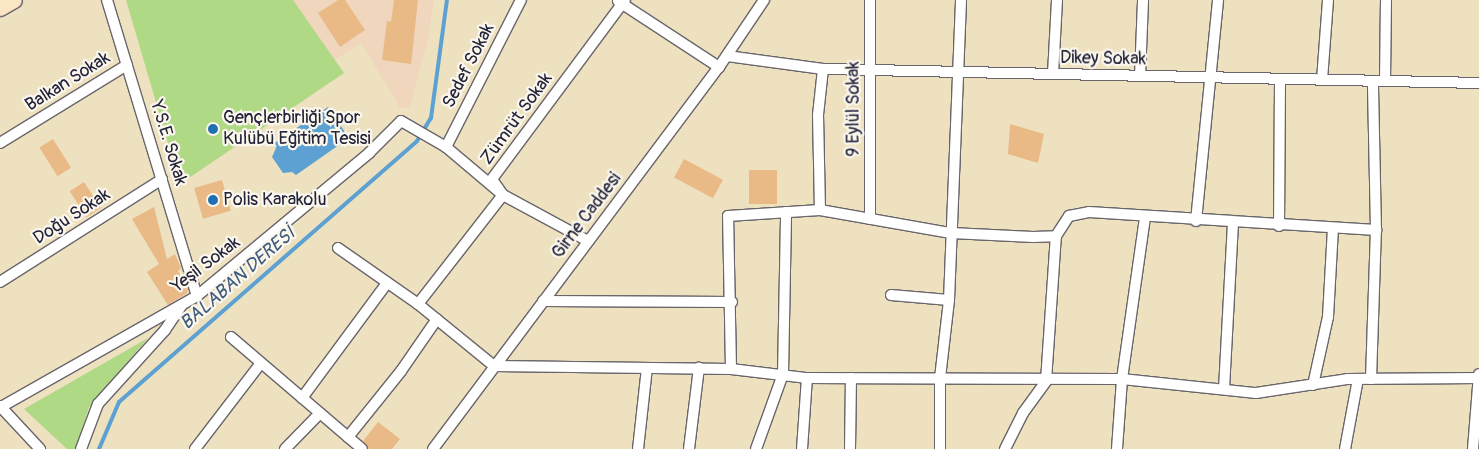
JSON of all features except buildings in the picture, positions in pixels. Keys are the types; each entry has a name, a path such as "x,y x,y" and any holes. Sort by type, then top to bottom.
{"street":[{"path":"0,8 14,0"},
{"name":"Y.S.E. Sokak","path":"107,0 197,296"},
{"name":"Sedef Sokak","path":"446,147 521,0"},
{"name":"Girne Caddesi","path":"432,449 719,67 764,0"},
{"name":"9 Eylül Sokak","path":"870,0 870,219"},
{"path":"940,449 940,378 948,300 961,0"},
{"path":"1053,74 1057,0"},
{"path":"1140,76 1143,0"},
{"path":"1196,221 1208,78 1218,0"},
{"path":"1322,80 1328,0"},
{"path":"1385,82 1386,0"},
{"path":"622,1 719,67"},
{"name":"Zümrüt Sokak","path":"503,195 492,179 622,1"},
{"name":"Dikey Sokak","path":"727,56 823,69 1479,83"},
{"name":"Balkan Sokak","path":"0,143 127,65"},
{"path":"820,210 818,115 823,69"},
{"path":"1279,226 1280,79"},
{"path":"1371,379 1376,230 1373,81"},
{"name":"Yeşil Sokak","path":"0,406 197,296 369,153 401,121 434,138 446,147"},
{"path":"446,147 503,195 588,241"},
{"name":"Doğu Sokak","path":"0,282 162,179"},
{"path":"418,304 503,195"},
{"path":"731,368 732,302 728,216 820,210 951,233 1056,236"},
{"path":"756,449 783,374 786,212"},
{"path":"1005,449 1023,412 1046,381 1056,236 1069,216 1083,214 1376,230"},
{"path":"1118,449 1122,379 1145,217"},
{"path":"1224,389 1233,223"},
{"path":"1313,385 1328,317 1333,228"},
{"path":"338,248 418,304 494,366 731,368 807,378 940,378 1046,381 1122,379 1256,393 1358,379 1479,378"},
{"path":"302,398 387,282"},
{"path":"891,295 948,300"},
{"path":"543,301 732,302"},
{"path":"81,449 98,404 165,330 182,305"},
{"path":"348,437 401,371 437,319"},
{"path":"231,337 362,449"},
{"path":"196,449 262,363"},
{"path":"638,449 647,368"},
{"path":"690,449 698,368"},
{"path":"1473,449 1479,372"},
{"path":"802,449 807,378"},
{"path":"850,449 851,378"},
{"path":"1344,449 1358,379"},
{"path":"0,406 40,449"},
{"path":"285,449 320,413"}],"shaded area":[{"path":"293,0 434,0 428,39 410,107 400,108 361,43 333,61"}],"green space":[{"name":"Gençlerbirliği Spor Kulübü Eğitim Tesisi","path":"126,0 293,0 344,73 180,184"},
{"path":"148,338 89,407 76,449 67,449 24,409"}],"water":[{"path":"328,107 349,138 296,175 292,172 283,173 272,157 276,148 274,143"}],"waterway":[{"name":"BALABAN DERESİ","path":"99,449 119,402 417,141 431,118 447,0"}],"place":[{"name":"Gençlerbirliği Spor Kulübü Eğitim Tesisi","path":"213,129"},
{"name":"Polis Karakolu","path":"213,200"}]}
